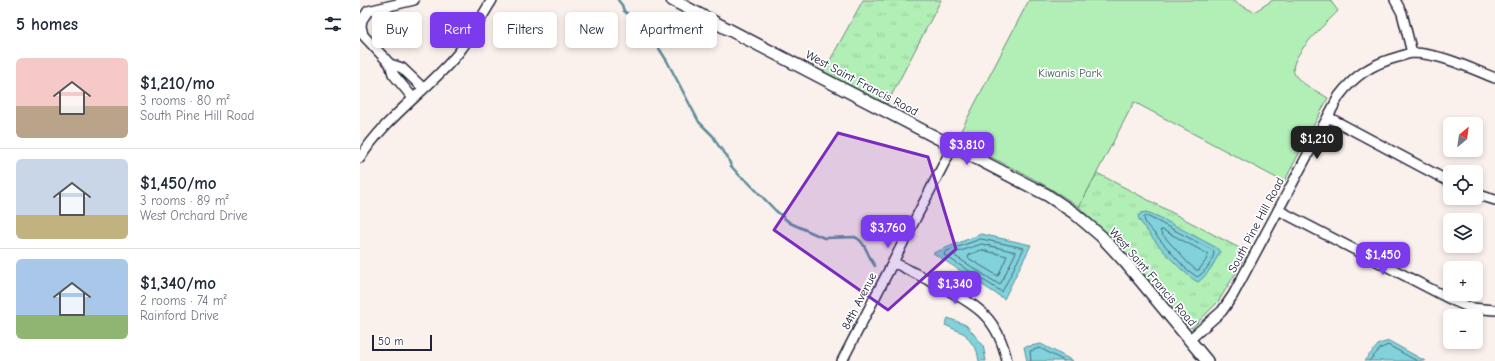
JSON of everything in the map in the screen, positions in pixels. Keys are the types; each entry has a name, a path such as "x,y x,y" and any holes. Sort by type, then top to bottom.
{"street":[{"path":"413,98 393,74 390,64 363,35 360,26 368,11 414,0"},
{"path":"360,158 389,121 454,57 468,39 491,0"},
{"name":"West Saint Francis Road","path":"672,0 1047,195 1074,213 1101,236 1125,262 1207,361"},
{"path":"1395,0 1402,13 1412,53"},
{"name":"South Pine Hill Road","path":"1189,340 1222,311 1233,295 1339,96 1348,84 1367,69 1382,61 1412,53 1434,56 1495,78"},
{"path":"390,64 402,68 423,88"},
{"path":"1328,117 1443,178"},
{"name":"84th Avenue","path":"842,361 953,146"},
{"path":"1483,196 1495,200"},
{"path":"1278,210 1452,300 1471,308 1495,310"},
{"path":"893,262 967,300 984,314 995,328 1004,346 1007,361"}],"highlighted area":[{"path":"838,133 928,157 956,249 888,310 774,230"}],"green space":[{"path":"863,0 941,0 887,104 823,73"},
{"name":"Kiwanis Park","path":"1029,0 1231,0 1254,12 1273,0 1330,0 1338,11 1301,51 1293,68 1295,75 1301,82 1328,98 1284,182 1134,102 1079,207 1034,179 956,140"},
{"path":"1097,173 1241,249 1246,256 1218,302 1192,328 1185,324 1126,253 1079,207"}],"water":[{"path":"1146,212 1157,216 1217,248 1220,252 1202,279 1198,282 1191,278 1174,262 1148,233 1138,217 1141,213"},
{"path":"981,234 1031,245 1004,299 933,253"},
{"path":"948,318 966,325 983,345 986,361 979,361 977,351 965,334 945,325"},
{"path":"1389,341 1425,361 1364,361 1379,344"},
{"path":"1041,344 1073,361 1027,361 1024,347"}],"waterway":[{"path":"618,0 624,11 643,25 648,31 667,61 699,122 713,136 727,156 731,166 740,176 790,223 824,238 855,237 864,246 875,266"}]}
